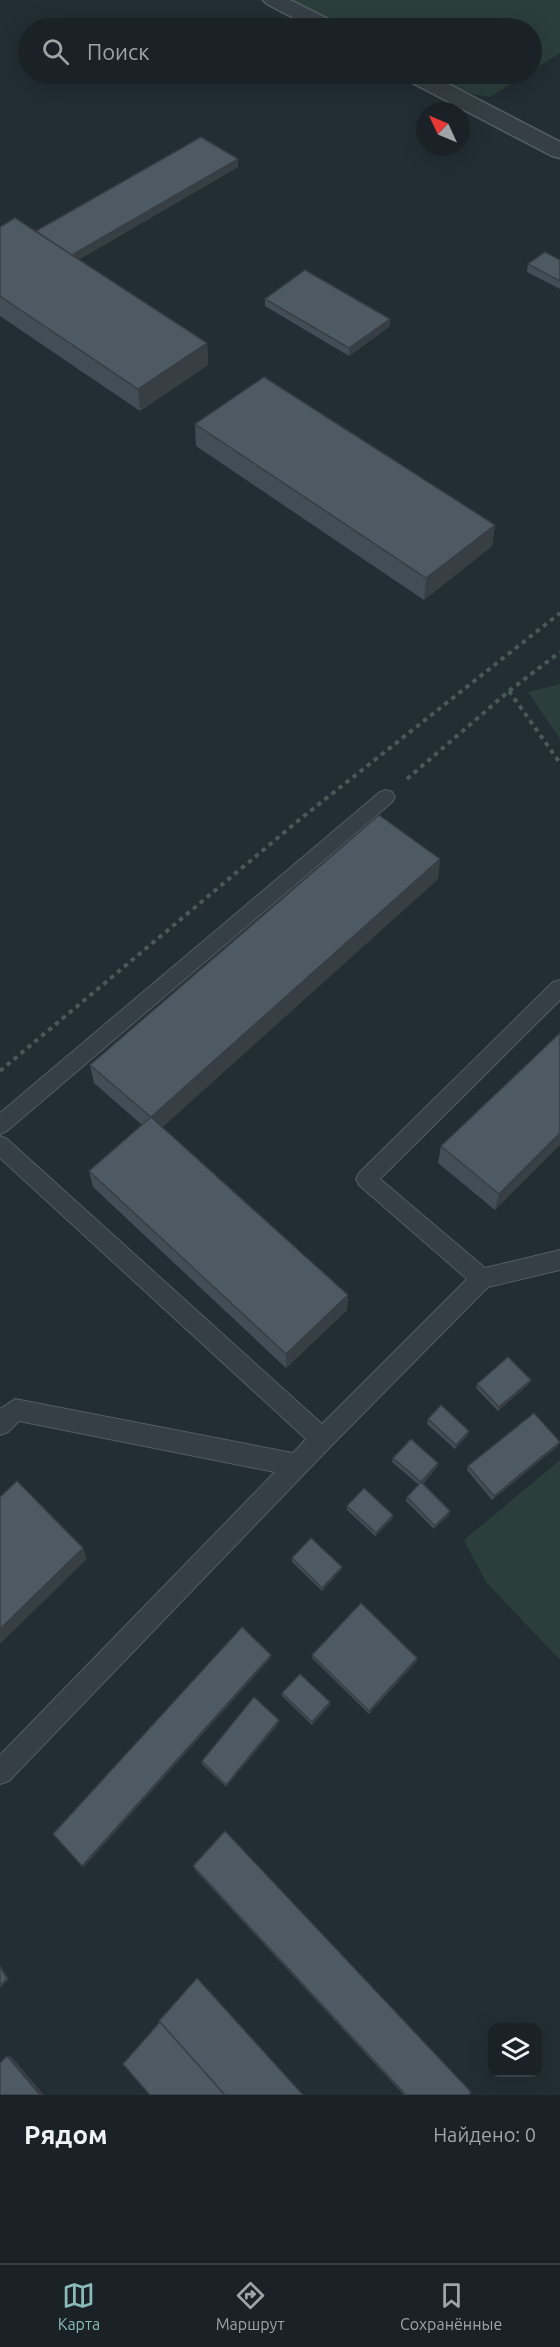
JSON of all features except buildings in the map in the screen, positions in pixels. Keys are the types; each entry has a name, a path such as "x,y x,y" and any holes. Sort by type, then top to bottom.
{"street":[{"path":"274,0 309,18"},
{"path":"432,84 560,151"}],"lane":[{"path":"0,1125 386,797"},
{"path":"482,1279 366,1179 560,988"},
{"path":"0,1145 322,1438"},
{"path":"0,1772 322,1438 482,1279 560,1260"},
{"path":"0,1424 15,1410 297,1465"}],"path":[{"path":"0,1071 298,820 560,613"},
{"path":"386,797 509,692 560,652"},
{"path":"509,692 560,763"}],"green space":[{"path":"292,0 560,0 560,53 542,65 542,18 326,18"},
{"path":"449,84 511,84 490,97 466,93"},
{"path":"560,684 560,739 528,692"},
{"path":"560,1460 560,1660 486,1582 464,1540"}]}
